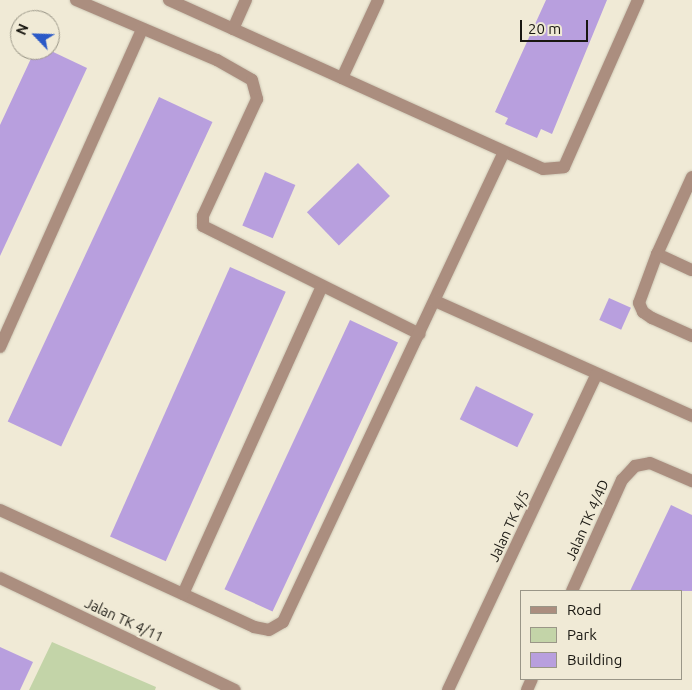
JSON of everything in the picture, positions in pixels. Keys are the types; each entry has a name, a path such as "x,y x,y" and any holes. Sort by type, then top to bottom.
{"street":[{"path":"76,0 217,60 252,80 257,99 203,216 203,226 321,288 420,334"},
{"path":"169,0 543,170 564,167 638,0"},
{"path":"233,29 246,0"},
{"path":"342,78 378,0"},
{"path":"0,348 142,29"},
{"path":"0,510 254,627 269,630 283,622 504,152"},
{"path":"692,177 657,254 639,303 652,318 692,336"},
{"path":"657,254 692,270"},
{"path":"183,594 321,288"},
{"path":"435,301 692,416"},
{"name":"Jalan TK 4/5","path":"448,690 597,374"},
{"name":"Jalan TK 4/4D","path":"572,590 622,480 635,466 650,463 692,482"},
{"name":"Jalan TK 4/11","path":"0,578 236,690"}],"green space":[{"path":"52,642 156,687 155,690 29,690"}],"building":[{"path":"546,0 607,0 552,134 541,129 537,138 505,124 508,118 495,112"},
{"path":"60,55 87,68 0,256 0,125 30,60 60,60"},
{"path":"159,97 212,122 61,446 8,421"},
{"path":"358,163 390,196 339,245 307,212"},
{"path":"265,172 295,185 273,238 242,225"},
{"path":"230,267 286,292 166,561 110,536"},
{"path":"609,298 631,308 621,330 599,320"},
{"path":"350,320 398,342 273,612 224,589"},
{"path":"476,386 534,414 517,447 460,419"},
{"path":"671,505 692,515 692,591 630,590"},
{"path":"0,647 33,662 20,690 0,690"}]}
